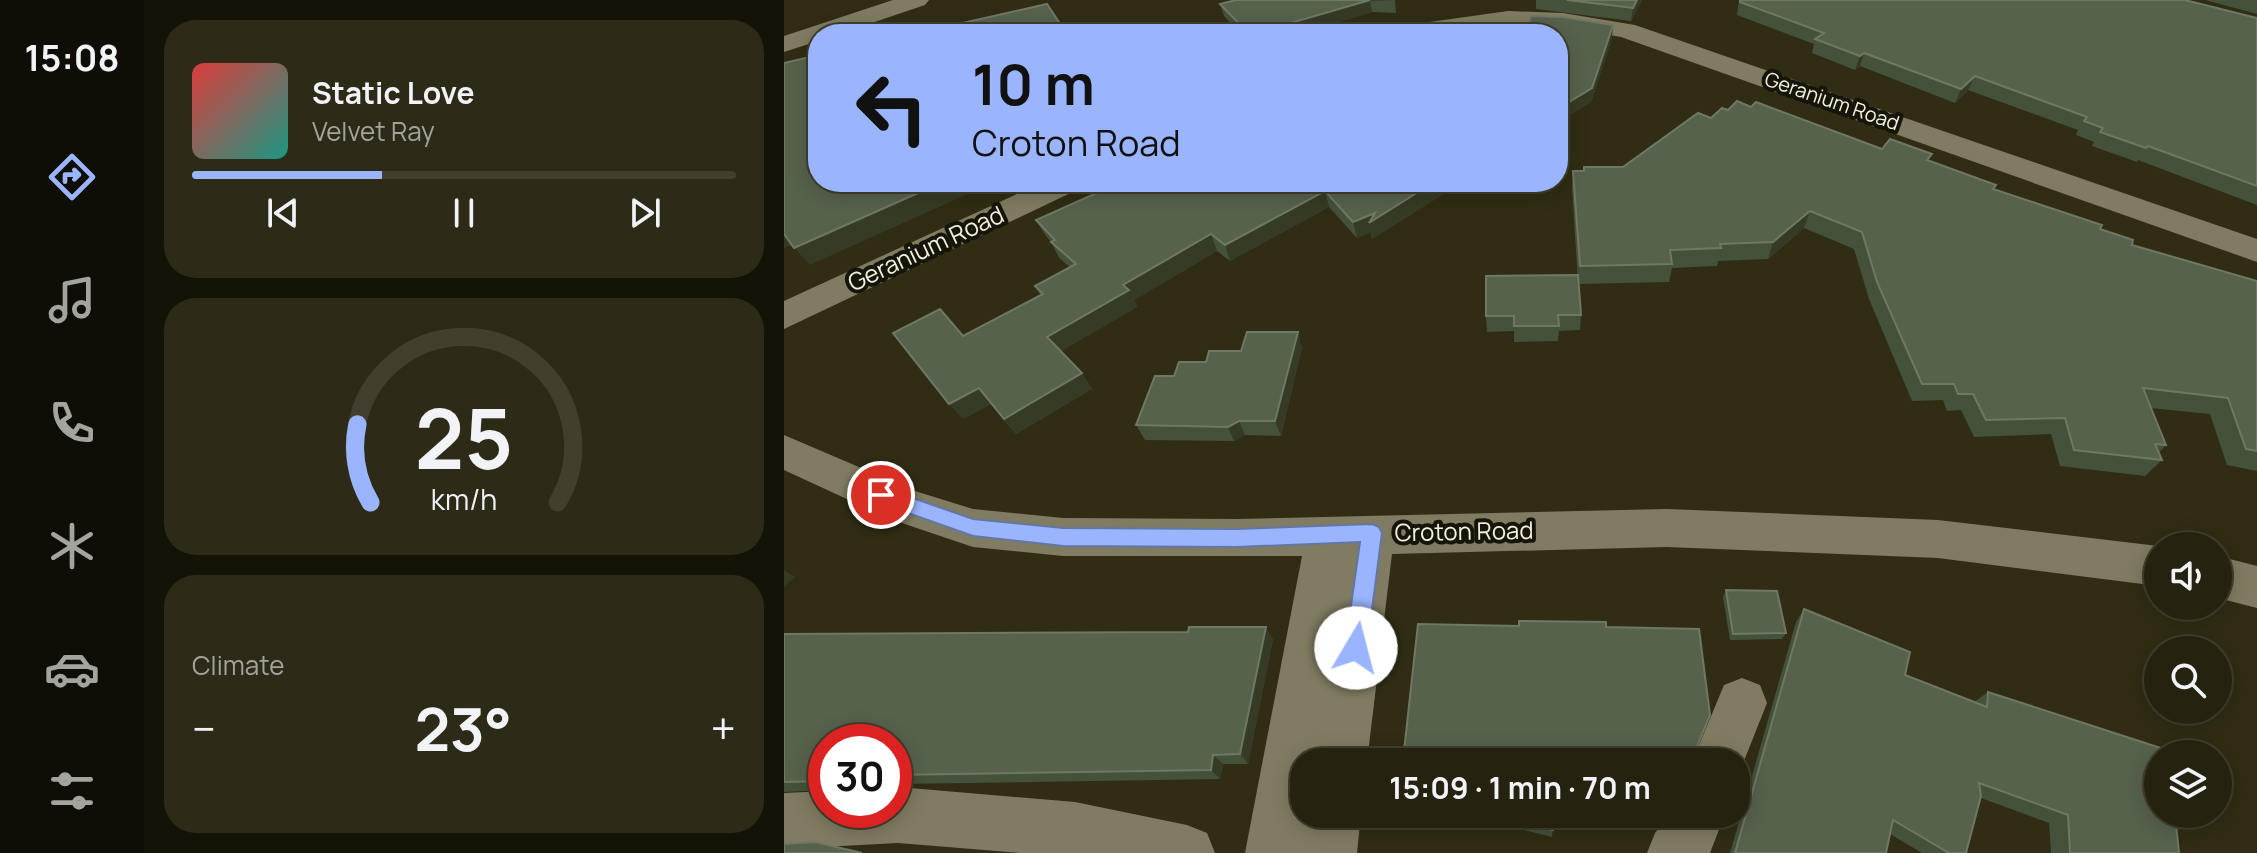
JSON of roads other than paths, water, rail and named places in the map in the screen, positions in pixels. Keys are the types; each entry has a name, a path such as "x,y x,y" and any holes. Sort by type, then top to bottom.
{"street":[{"path":"844,24 917,0"},
{"path":"1504,0 1533,19"},
{"name":"Geranium Road","path":"1465,24 1508,18 1563,20 1626,30 2257,251"},
{"path":"784,44 808,36"},
{"name":"Geranium Road","path":"784,316 1047,192"},
{"name":"Croton Road","path":"784,452 905,506 973,528 1063,537 1236,538 1667,528 1938,539 2144,564"},
{"path":"1342,748 1350,534"},
{"path":"1273,853 1350,534"},
{"path":"2232,581 2257,587"},
{"path":"1724,748 1742,703"},
{"path":"784,821 898,815 1075,830 1187,853"},
{"path":"1329,853 1332,828"},
{"path":"1675,853 1693,828"}]}
